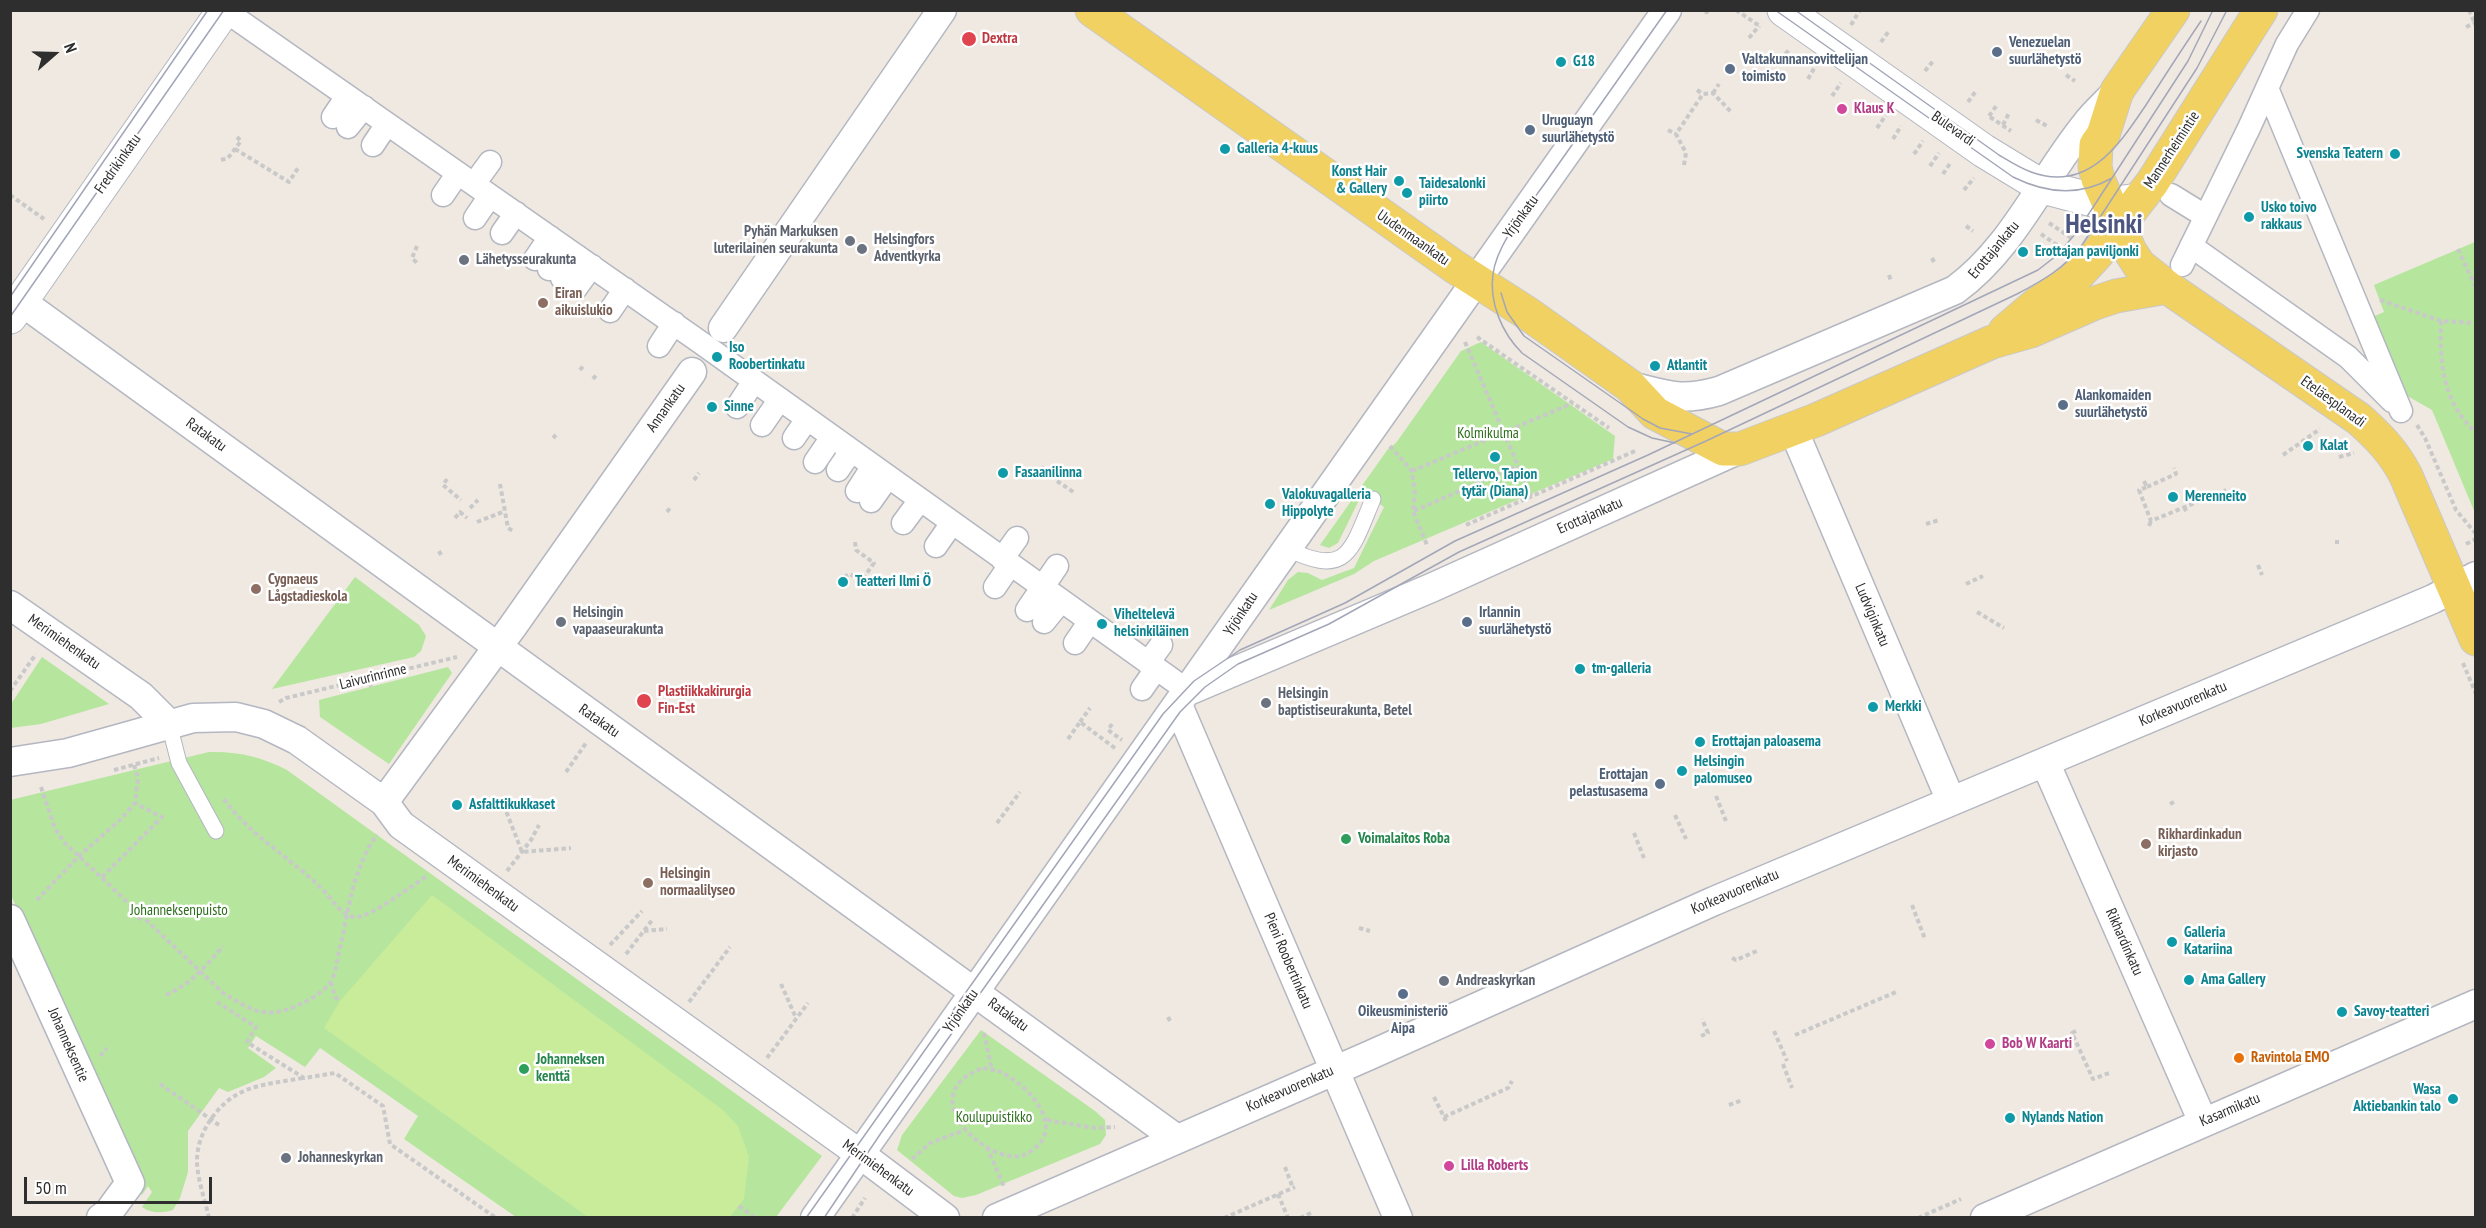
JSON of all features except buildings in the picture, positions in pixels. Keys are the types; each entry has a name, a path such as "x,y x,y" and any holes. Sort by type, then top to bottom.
{"main road":[{"name":"Uudenmaankatu","path":"1092,10 1476,281 1505,297 1630,386 1655,413 1716,446 1729,450 1740,449"},
{"path":"2134,206 2098,179 2094,156 2096,145 2103,135 2117,90 2173,10"},
{"name":"Mannerheimintie","path":"2134,206 2152,183 2261,10"},
{"name":"Erottajankatu","path":"1992,342 2038,303 2072,281 2097,255 2134,206"},
{"name":"Eteläesplanadi","path":"2134,206 2139,265 2180,266 2359,419 2384,442 2399,461 2465,582 2466,654"},
{"name":"Erottajankatu","path":"1740,449 1793,429 1992,342 2031,331 2116,296 2180,266"}],"street":[{"name":"Annankatu","path":"384,802 498,647 692,372 942,10"},
{"name":"Yrjönkatu","path":"815,1218 975,992 1167,675 1286,548 1667,10"},
{"path":"2267,88 2405,414 2348,357 2180,266 2287,44 2308,10"},
{"path":"230,14 312,82 355,101 387,124 432,166 471,182 669,320 712,343 754,381 920,500 945,534 994,559 1063,602 1115,650 1167,675"},
{"name":"Fredrikinkatu","path":"16,309 230,14"},
{"name":"Bulevardi","path":"1772,18 1984,151 2036,198 2134,206"},
{"path":"2036,198 2085,124 2117,90"},
{"path":"341,122 355,101"},
{"path":"373,145 387,124"},
{"path":"449,198 471,182 490,162"},
{"path":"471,182 475,218"},
{"name":"Erottajankatu","path":"1630,386 1678,398 1691,398 1713,393 1956,290 1978,271 2036,198"},
{"path":"2134,206 2205,216"},
{"path":"502,233 516,213"},
{"path":"571,252 555,274 571,252"},
{"path":"608,310 623,288"},
{"name":"Ratakatu","path":"16,309 498,647 1177,1139"},
{"path":"654,342 669,320"},
{"path":"737,407 754,381"},
{"path":"762,424 780,399"},
{"path":"822,429 807,450 822,429"},
{"name":"Ludviginkatu","path":"1793,429 1951,801"},
{"name":"Erottajankatu","path":"1167,675 1431,588 1740,449"},
{"path":"838,470 851,451"},
{"path":"889,478 874,499 889,478"},
{"path":"903,523 920,500"},
{"path":"995,587 994,559 1017,538"},
{"path":"1048,624 1063,602 1057,566"},
{"name":"Korkeavuorenkatu","path":"1000,1217 1714,901 2465,582"},
{"path":"1048,624 1063,602"},
{"path":"1048,624 1063,602"},
{"name":"Merimiehenkatu","path":"10,605 141,696 169,724 193,718 236,717 264,724 297,740 384,802 401,825 860,1154 945,1218"},
{"path":"1142,689 1167,675"},
{"name":"Pieni Roobertinkatu","path":"1167,675 1398,1218"},
{"path":"10,762 68,753 169,724"},
{"name":"Rikhardinkatu","path":"2045,762 2203,1122"},
{"name":"Johanneksentie","path":"10,919 130,1183 108,1213 101,1218"},
{"name":"Kasarmikatu","path":"2000,1215 2203,1122 2475,1004"}],"lane":[{"path":"1286,548 1305,557 1328,563 1339,559 1349,552 1374,499"},
{"path":"169,724 179,764 216,831"}],"path":[{"path":"1853,22 1860,10"},
{"path":"2466,27 2475,25 2469,10"},
{"path":"1749,38 1772,18"},
{"path":"1881,42 1889,31"},
{"path":"1781,60 1790,47"},
{"path":"1925,71 1933,61"},
{"path":"1808,79 1816,64"},
{"path":"2066,75 2075,81"},
{"path":"1832,96 1842,82"},
{"path":"1713,93 1719,84"},
{"path":"1696,90 1703,94 1713,93"},
{"path":"1968,102 1976,91"},
{"path":"1713,93 1731,112"},
{"path":"1676,134 1703,94"},
{"path":"1989,116 1997,105"},
{"path":"2003,125 2009,113"},
{"path":"1877,128 1886,114"},
{"path":"2036,120 2047,126"},
{"path":"1893,139 1901,125"},
{"path":"1668,130 1676,134 1686,153 1684,165"},
{"path":"221,160 228,158 241,141 237,138"},
{"path":"1914,154 1923,141"},
{"path":"235,149 289,182 298,168"},
{"path":"1930,166 1939,152"},
{"path":"1943,174 1951,161"},
{"path":"1964,190 1974,177"},
{"path":"10,195 49,222"},
{"path":"2036,198 2097,255"},
{"path":"1966,226 1973,231"},
{"path":"417,246 412,258 418,264"},
{"path":"2458,249 2475,288"},
{"path":"2380,300 2442,321 2475,323"},
{"path":"2442,321 2440,355 2445,386 2456,408 2475,433"},
{"path":"1477,337 1610,428"},
{"path":"1464,339 1531,496"},
{"path":"580,370 584,364"},
{"path":"593,379 597,374"},
{"path":"1412,471 1573,403"},
{"path":"2313,424 2329,435"},
{"path":"2283,456 2320,429"},
{"path":"1388,443 1412,471 1415,494 1413,511 1427,545"},
{"path":"2346,447 2362,458"},
{"path":"1466,525 1635,451"},
{"path":"2339,457 2355,453"},
{"path":"1413,511 1518,466"},
{"path":"1041,467 1075,493"},
{"path":"2139,490 2176,474 2174,468"},
{"path":"693,480 699,473"},
{"path":"447,479 443,485 461,500"},
{"path":"2144,480 2147,487"},
{"path":"2137,483 2144,507 2151,520 2149,526"},
{"path":"500,484 508,528 513,531"},
{"path":"2151,520 2226,490"},
{"path":"470,508 478,500"},
{"path":"2184,507 2187,513"},
{"path":"477,522 505,511"},
{"path":"455,518 460,512 467,518"},
{"path":"1926,524 1939,520"},
{"path":"855,542 856,550 874,563 857,586"},
{"path":"2258,565 2262,575"},
{"path":"844,577 850,574 861,581"},
{"path":"1966,584 1983,576"},
{"path":"1977,612 2004,628"},
{"path":"10,692 39,649"},
{"name":"Laivurinrinne","path":"278,702 286,698 468,654"},
{"path":"2458,669 2466,654"},
{"path":"2466,654 2466,672 2475,694"},
{"path":"2461,675 2466,672"},
{"path":"369,678 371,687"},
{"path":"2464,682 2469,679"},
{"path":"1068,739 1090,708"},
{"path":"1080,722 1119,751"},
{"path":"1112,724 1108,730 1125,742"},
{"path":"566,772 588,740"},
{"path":"38,900 79,856 121,819 135,803 138,778 135,766"},
{"path":"41,787 55,829 65,843 200,973 235,1000 250,1009 268,1014 299,1005 317,995 331,982"},
{"path":"219,790 241,820 320,887 347,916 358,918 370,912 435,871"},
{"path":"997,823 1020,792"},
{"path":"1716,796 1726,820"},
{"path":"501,798 522,852"},
{"path":"2170,804 2176,801"},
{"path":"102,877 162,817 135,803"},
{"path":"1675,815 1686,839"},
{"path":"503,876 539,825"},
{"path":"340,1001 335,997 331,982 353,887 365,851 379,832"},
{"path":"1634,833 1644,858"},
{"path":"522,852 571,848"},
{"path":"138,920 153,901"},
{"path":"1912,905 1925,939"},
{"path":"606,950 642,911"},
{"path":"620,961 653,919"},
{"path":"1359,928 1370,931"},
{"path":"643,931 667,929"},
{"path":"166,995 180,989 200,973 223,946"},
{"path":"685,1007 730,947"},
{"path":"1732,958 1736,960 1759,950"},
{"path":"781,984 796,1019"},
{"path":"1795,1035 1896,992"},
{"path":"217,1002 256,1027 247,1042 304,1078"},
{"path":"763,1064 808,1003"},
{"path":"1701,1036 1708,1033 1702,1019"},
{"path":"982,1024 992,1070"},
{"path":"1774,1030 1792,1088"},
{"path":"2076,1031 2072,1033 2092,1079 2109,1072"},
{"path":"983,1068 1001,1072 1040,1105 1047,1120 1044,1136 1034,1150 1023,1156 1010,1158 987,1146 965,1130 955,1117 952,1105 955,1089 963,1078 983,1068"},
{"path":"955,1071 963,1078"},
{"path":"209,1218 197,1165 198,1142 212,1119 233,1097 266,1084 335,1073 383,1106 390,1144 494,1217"},
{"path":"1434,1097 1445,1119 1508,1088 1512,1081"},
{"path":"160,1084 219,1125"},
{"path":"1729,1105 1743,1100"},
{"path":"1047,1120 1095,1128 1119,1127"},
{"path":"907,1165 930,1143 965,1130"},
{"path":"987,1146 1004,1187"},
{"path":"1224,1218 1294,1187 1285,1167"},
{"path":"852,1218 868,1193"},
{"path":"1278,1194 1288,1218"},
{"path":"1918,1218 1961,1199"},
{"path":"739,1206 755,1218"},
{"path":"1300,1218 1311,1213"}],"green space":[{"path":"2475,242 2475,513 2432,410 2402,393 2370,318 2384,312 2374,285"},
{"name":"Kolmikulma","path":"1481,342 1615,436 1613,459 1374,561 1354,574 1269,610 1288,580 1298,572 1308,573 1322,580 1354,568 1384,507 1363,492 1338,543 1329,548 1320,545 1461,351"},
{"path":"355,577 419,625 426,636 421,651 414,657 272,689"},
{"path":"42,657 109,704 41,724 11,728 11,704"},
{"path":"448,667 452,673 389,764 320,717 319,700"},
{"name":"Johanneksenpuisto","path":"209,752 250,756 287,770 822,1156 776,1217 516,1217 404,1139 418,1116 320,1048 305,1067 256,1036 248,1048 276,1068 264,1077 228,1092 219,1088 188,1131 188,1172 180,1198 173,1210 157,1212 142,1207 152,1192 148,1186 142,1195 11,895 10,800"},
{"name":"Johanneksen kenttä","path":"432,895 723,1110 738,1126 749,1157 744,1199 730,1217 588,1217 324,1028 340,1001"},
{"name":"Koulupuistikko","path":"981,1030 1095,1111 1105,1120 1106,1135 1100,1144 976,1195 962,1198 954,1196 897,1150 902,1135"}],"tram line":[{"path":"10,297 208,10"},
{"path":"10,317 224,10"},
{"path":"1667,10 1515,224 1496,262 1492,285 1495,306 1503,327 1522,353 1628,427 1652,438 1675,443"},
{"path":"1775,10 2013,177 2037,187 2062,191 2087,188 2112,178"},
{"path":"1795,10 1999,155 2031,172 2051,177 2069,176 2085,171 2113,149 2136,120 2201,21"},
{"path":"806,1218 1163,714 1194,681 1240,650 1345,603 1455,541 1648,455 2038,270 2056,256 2077,232 2188,61 2213,10"},
{"path":"824,1218 881,1133 1180,712 1205,687 1238,664 1329,624 1459,552 1706,441 2017,294 2044,279 2068,261 2082,245 2197,68 2227,10"},
{"path":"1501,293 1507,312 1524,336 1643,419 1660,428 1692,434"}],"place":[{"name":"Dextra","path":"969,39"},
{"name":"Venezuelan suurlähetystö","path":"1997,52"},
{"name":"G18","path":"1561,62"},
{"name":"Valtakunnansovittelijan toimisto","path":"1730,69"},
{"name":"Klaus K","path":"1842,109"},
{"name":"Uruguayn suurlähetystö","path":"1530,130"},
{"name":"Galleria 4-kuus","path":"1225,149"},
{"name":"Svenska Teatern","path":"2395,154"},
{"name":"Konst Hair & Gallery","path":"1399,181"},
{"name":"Taidesalonki piirto","path":"1407,193"},
{"name":"Usko toivo rakkaus","path":"2249,217"},
{"name":"Pyhän Markuksen luterilainen seurakunta","path":"850,241"},
{"name":"Helsingfors Adventkyrka","path":"862,249"},
{"name":"Erottajan paviljonki","path":"2023,252"},
{"name":"Lähetysseurakunta","path":"464,260"},
{"name":"Eiran aikuislukio","path":"543,303"},
{"name":"Iso Roobertinkatu","path":"717,357"},
{"name":"Atlantit","path":"1655,366"},
{"name":"Alankomaiden suurlähetystö","path":"2063,405"},
{"name":"Sinne","path":"712,407"},
{"name":"Kalat","path":"2308,446"},
{"name":"Tellervo, Tapion tytär (Diana)","path":"1495,457"},
{"name":"Fasaanilinna","path":"1003,473"},
{"name":"Merenneito","path":"2173,497"},
{"name":"Valokuvagalleria Hippolyte","path":"1270,504"},
{"name":"Teatteri Ilmi Ö","path":"843,582"},
{"name":"Cygnaeus Lågstadieskola","path":"256,589"},
{"name":"Helsingin vapaaseurakunta","path":"561,622"},
{"name":"Irlannin suurlähetystö","path":"1467,622"},
{"name":"Viheltelevä helsinkiläinen","path":"1102,624"},
{"name":"tm-galleria","path":"1580,669"},
{"name":"Plastiikkakirurgia Fin-Est","path":"644,701"},
{"name":"Helsingin baptistiseurakunta, Betel","path":"1266,703"},
{"name":"Merkki","path":"1873,707"},
{"name":"Erottajan paloasema","path":"1700,742"},
{"name":"Helsingin palomuseo","path":"1682,771"},
{"name":"Erottajan pelastusasema","path":"1660,784"},
{"name":"Asfalttikukkaset","path":"457,805"},
{"name":"Voimalaitos Roba","path":"1346,839"},
{"name":"Rikhardinkadun kirjasto","path":"2146,844"},
{"name":"Helsingin normaalilyseo","path":"648,883"},
{"name":"Galleria Katariina","path":"2172,942"},
{"name":"Ama Gallery","path":"2189,980"},
{"name":"Andreaskyrkan","path":"1444,981"},
{"name":"Oikeusministeriö Aipa","path":"1403,994"},
{"name":"Savoy-teatteri","path":"2342,1012"},
{"name":"Bob W Kaarti","path":"1990,1044"},
{"name":"Ravintola EMO","path":"2239,1058"},
{"name":"Johanneksen kenttä","path":"524,1069"},
{"name":"Wasa Aktiebankin talo","path":"2453,1099"},
{"name":"Nylands Nation","path":"2010,1118"},
{"name":"Johanneskyrkan","path":"286,1158"},
{"name":"Lilla Roberts","path":"1449,1166"}],"district":[{"name":"Helsinki","path":"2104,225"}]}
